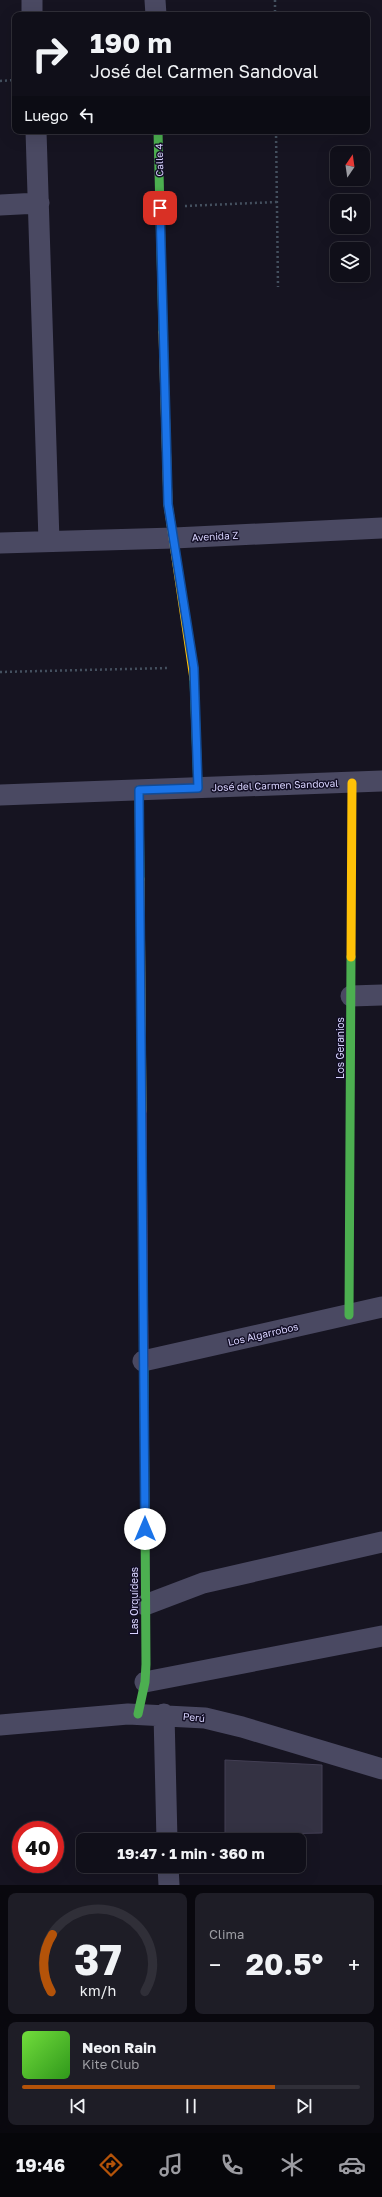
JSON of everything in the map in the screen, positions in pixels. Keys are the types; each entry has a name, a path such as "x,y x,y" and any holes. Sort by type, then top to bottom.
{"street":[{"path":"32,0 32,12"},
{"path":"155,0 156,12"},
{"path":"36,134 49,541"},
{"name":"Calle 4","path":"158,134 168,504 194,668 198,788"},
{"path":"0,205 39,203"},
{"name":"Avenida Z","path":"0,543 174,538 382,528"},
{"name":"José del Carmen Sandoval","path":"0,794 382,782"},
{"name":"Los Geranios","path":"349,1314 352,783"},
{"name":"Las Orquídeas","path":"138,1714 145,1682 139,790"},
{"path":"351,996 382,995"},
{"name":"Los Algarrobos","path":"143,1361 382,1307"},
{"path":"145,1606 203,1583 382,1542"},
{"path":"145,1682 382,1636"},
{"name":"Perú","path":"0,1725 138,1714 164,1714 205,1718 242,1726 382,1769"},
{"path":"164,1714 167,1833"},
{"path":"168,1873 169,1885"}],"path":[{"path":"275,0 275,12"},
{"path":"0,80 12,80"},
{"path":"276,134 278,287"},
{"path":"160,208 277,202"},
{"path":"0,672 194,668"}],"building":[{"path":"225,1760 322,1765 322,1833 225,1833"}],"traffic: fast":[{"path":"158,134 163,332"},
{"path":"194,679 198,788"},
{"path":"139,790 140,879"},
{"path":"349,1315 351,957"},
{"path":"138,1714 145,1682 146,1664 144,1368"}],"traffic: slow":[{"path":"163,332 168,504 194,679"},
{"path":"351,957 352,783"},
{"path":"140,879 142,1111"}],"traffic: jam":[{"path":"142,1111 144,1368"}],"route":[{"path":"145,1529 139,790 198,788 194,668 168,504 160,208"}]}
